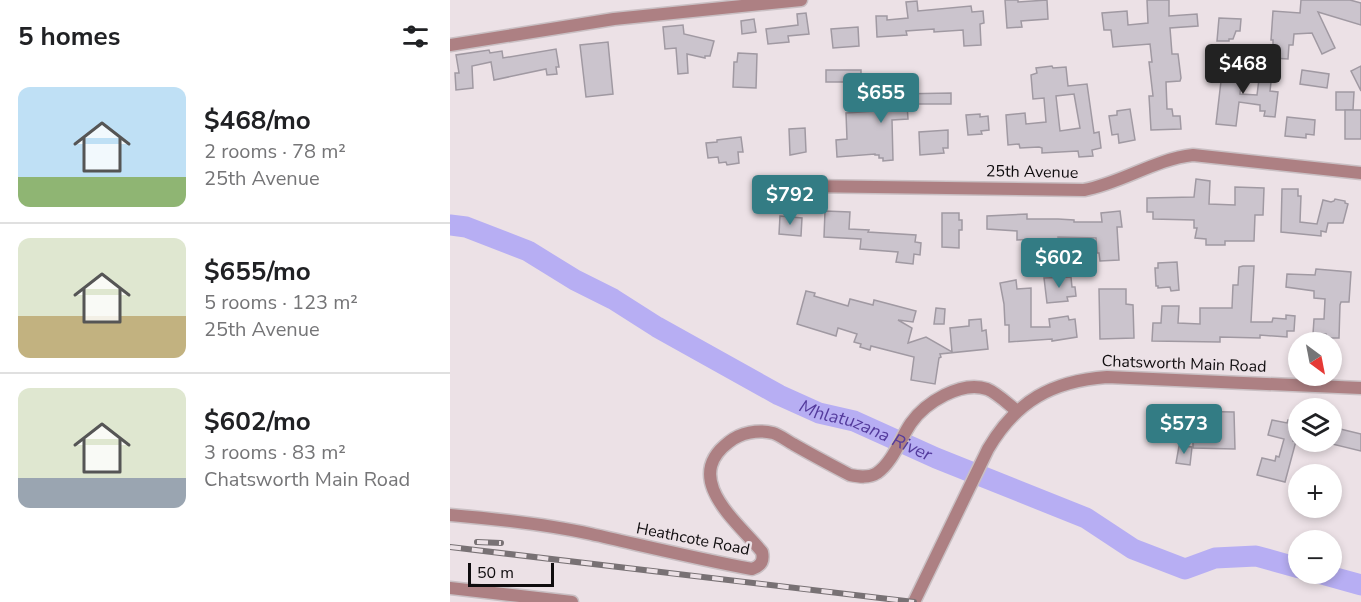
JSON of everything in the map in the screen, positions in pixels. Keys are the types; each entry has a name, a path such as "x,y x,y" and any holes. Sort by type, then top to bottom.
{"street":[{"path":"450,45 614,19 801,0"},
{"name":"25th Avenue","path":"804,186 1084,190 1166,160 1193,155 1361,173"},
{"name":"Chatsworth Main Road","path":"914,602 1000,428 1034,398 1053,388 1071,382 1097,378 1361,388"},
{"name":"Heathcote Road","path":"450,515 533,524 590,534 752,568 762,562 762,552 735,525 714,493 710,478 711,465 728,442 743,434 773,433 850,475 860,477 877,472 886,464 912,421 930,405 958,390 974,387 987,389 1017,411"},
{"path":"450,588 572,602"}],"building":[{"path":"1005,0 1018,0 1018,2 1047,0 1048,19 1021,21 1022,27 1007,28"},
{"path":"1147,0 1169,0 1169,16 1197,14 1198,26 1170,28 1172,54 1178,54 1181,78 1180,81 1166,82 1167,109 1172,109 1173,116 1180,116 1181,129 1151,130 1149,96 1153,96 1149,62 1152,62 1150,44 1113,47 1111,30 1104,30 1102,13 1127,11 1128,25 1148,23"},
{"path":"1301,0 1350,0 1361,3 1361,25 1318,12 1335,48 1322,54 1312,33 1294,34 1293,45 1289,45 1288,59 1273,58 1273,40 1271,40 1273,11 1300,13"},
{"path":"917,1 918,11 971,6 972,12 983,11 984,23 980,24 981,45 964,46 963,30 906,31 907,35 877,37 876,16 887,16 887,20 908,18 906,2"},
{"path":"806,13 809,34 788,36 789,42 768,44 766,29 798,25 797,14"},
{"path":"1219,18 1241,19 1240,31 1236,31 1233,39 1217,41"},
{"path":"754,19 756,32 742,34 741,21"},
{"path":"683,25 684,34 714,41 710,56 705,56 705,58 687,54 688,73 678,74 676,48 665,49 663,27"},
{"path":"858,27 859,46 833,48 831,29"},
{"path":"608,42 613,94 586,97 580,45"},
{"path":"556,49 559,67 556,67 557,74 547,75 546,69 494,80 491,62 472,66 473,88 456,90 455,73 459,73 456,55 489,50 490,53 502,51 503,58"},
{"path":"738,53 757,54 756,88 733,87 734,62 737,62"},
{"path":"1223,64 1243,66 1240,94 1257,95 1260,71 1272,73 1270,91 1278,92 1275,117 1264,116 1265,111 1260,111 1260,105 1239,102 1236,126 1216,124"},
{"path":"1361,66 1361,91 1351,71"},
{"path":"1066,67 1068,86 1087,84 1094,133 1099,132 1101,148 1092,150 1093,156 1079,157 1078,151 1042,153 1042,148 1039,147 1020,148 1019,144 1008,145 1006,115 1025,113 1026,124 1046,122 1044,98 1033,99 1031,75 1037,73 1036,68","holes":["1074,94 1080,128 1060,131 1056,96"]},
{"path":"826,70 861,70 861,82 826,82"},
{"path":"1302,70 1329,74 1327,88 1300,84"},
{"path":"897,91 897,94 951,93 951,104 907,104 908,119 892,120 893,160 883,161 883,158 875,154 837,157 836,140 847,139 846,113 876,111 875,97 888,97 888,92"},
{"path":"1336,92 1354,92 1353,110 1336,110"},
{"path":"1130,109 1135,140 1119,143 1118,134 1112,135 1109,116 1117,115 1117,111"},
{"path":"1345,110 1361,110 1361,139 1345,139"},
{"path":"980,114 980,117 988,116 989,130 981,131 982,134 968,135 966,115"},
{"path":"1287,117 1315,120 1314,135 1306,134 1306,138 1285,136"},
{"path":"805,128 806,152 790,155 789,129"},
{"path":"948,130 948,148 943,148 944,153 920,155 919,132"},
{"path":"741,137 743,152 738,152 739,163 727,165 726,162 719,163 718,157 708,158 706,143"},
{"path":"1196,179 1210,181 1209,204 1235,205 1235,187 1264,188 1263,215 1255,215 1254,241 1225,241 1225,245 1206,245 1206,239 1195,238 1197,228 1194,228 1194,220 1153,219 1153,212 1147,212 1147,198 1194,197"},
{"path":"1282,189 1298,189 1298,196 1301,196 1300,222 1317,224 1323,200 1345,201 1348,204 1343,223 1328,223 1326,232 1321,231 1321,236 1281,232"},
{"path":"825,211 850,212 849,229 916,235 915,242 921,243 920,255 914,254 913,264 896,262 898,252 860,249 861,239 824,237"},
{"path":"1120,211 1122,227 1117,227 1119,260 1100,261 1096,238 1058,237 1058,251 1043,251 1042,239 1017,240 1017,231 987,229 987,216 1027,214 1027,219 1102,222 1101,213"},
{"path":"942,213 959,213 962,230 959,230 959,248 942,247"},
{"path":"780,216 802,218 801,236 779,234"},
{"path":"1177,262 1179,290 1171,291 1170,287 1158,288 1155,268 1158,268 1158,263"},
{"path":"1254,266 1251,322 1272,322 1273,318 1286,319 1286,315 1295,316 1294,331 1287,331 1287,337 1260,335 1260,338 1220,337 1220,342 1152,341 1153,323 1161,323 1162,306 1179,306 1178,323 1200,324 1200,308 1232,308 1233,285 1238,285 1239,267"},
{"path":"1316,269 1351,272 1349,302 1341,302 1340,305 1339,332 1313,332 1314,319 1324,319 1325,299 1314,298 1314,291 1286,287 1287,274 1315,275"},
{"path":"1071,277 1076,296 1067,297 1068,301 1047,303 1044,278"},
{"path":"1016,280 1017,289 1031,288 1031,327 1050,327 1049,319 1068,316 1069,320 1075,319 1077,337 1052,341 1052,339 1009,342 1009,325 1005,325 1000,283"},
{"path":"1099,289 1126,289 1126,304 1133,305 1134,338 1100,339"},
{"path":"806,291 815,293 814,296 848,306 850,299 873,305 874,300 916,311 913,322 898,320 912,328 908,343 926,337 952,352 950,328 969,326 969,320 981,319 982,331 986,330 988,349 940,354 935,384 911,380 914,357 871,346 870,350 860,347 861,344 854,342 857,334 838,328 836,336 797,324"},
{"path":"936,308 945,309 944,324 934,324"},
{"path":"1180,411 1234,412 1235,449 1193,448 1193,425 1180,425"},
{"path":"1272,420 1287,423 1288,420 1288,452 1293,452 1285,482 1257,475 1262,458 1275,461 1276,456 1279,457 1284,439 1268,435"},
{"path":"1342,429 1361,434 1361,451 1342,446"},
{"path":"1179,446 1192,447 1190,465 1176,463"}],"waterway":[{"name":"Mhlatuzana River","path":"450,225 466,227 528,251 779,395 819,413 854,421 936,458 1086,518 1133,549 1185,569 1215,558 1256,556 1288,565"},
{"name":"Mhlatuzana River","path":"1342,580 1361,585"}],"railway":[{"path":"477,542 501,543"},
{"path":"450,547 914,602"}]}
